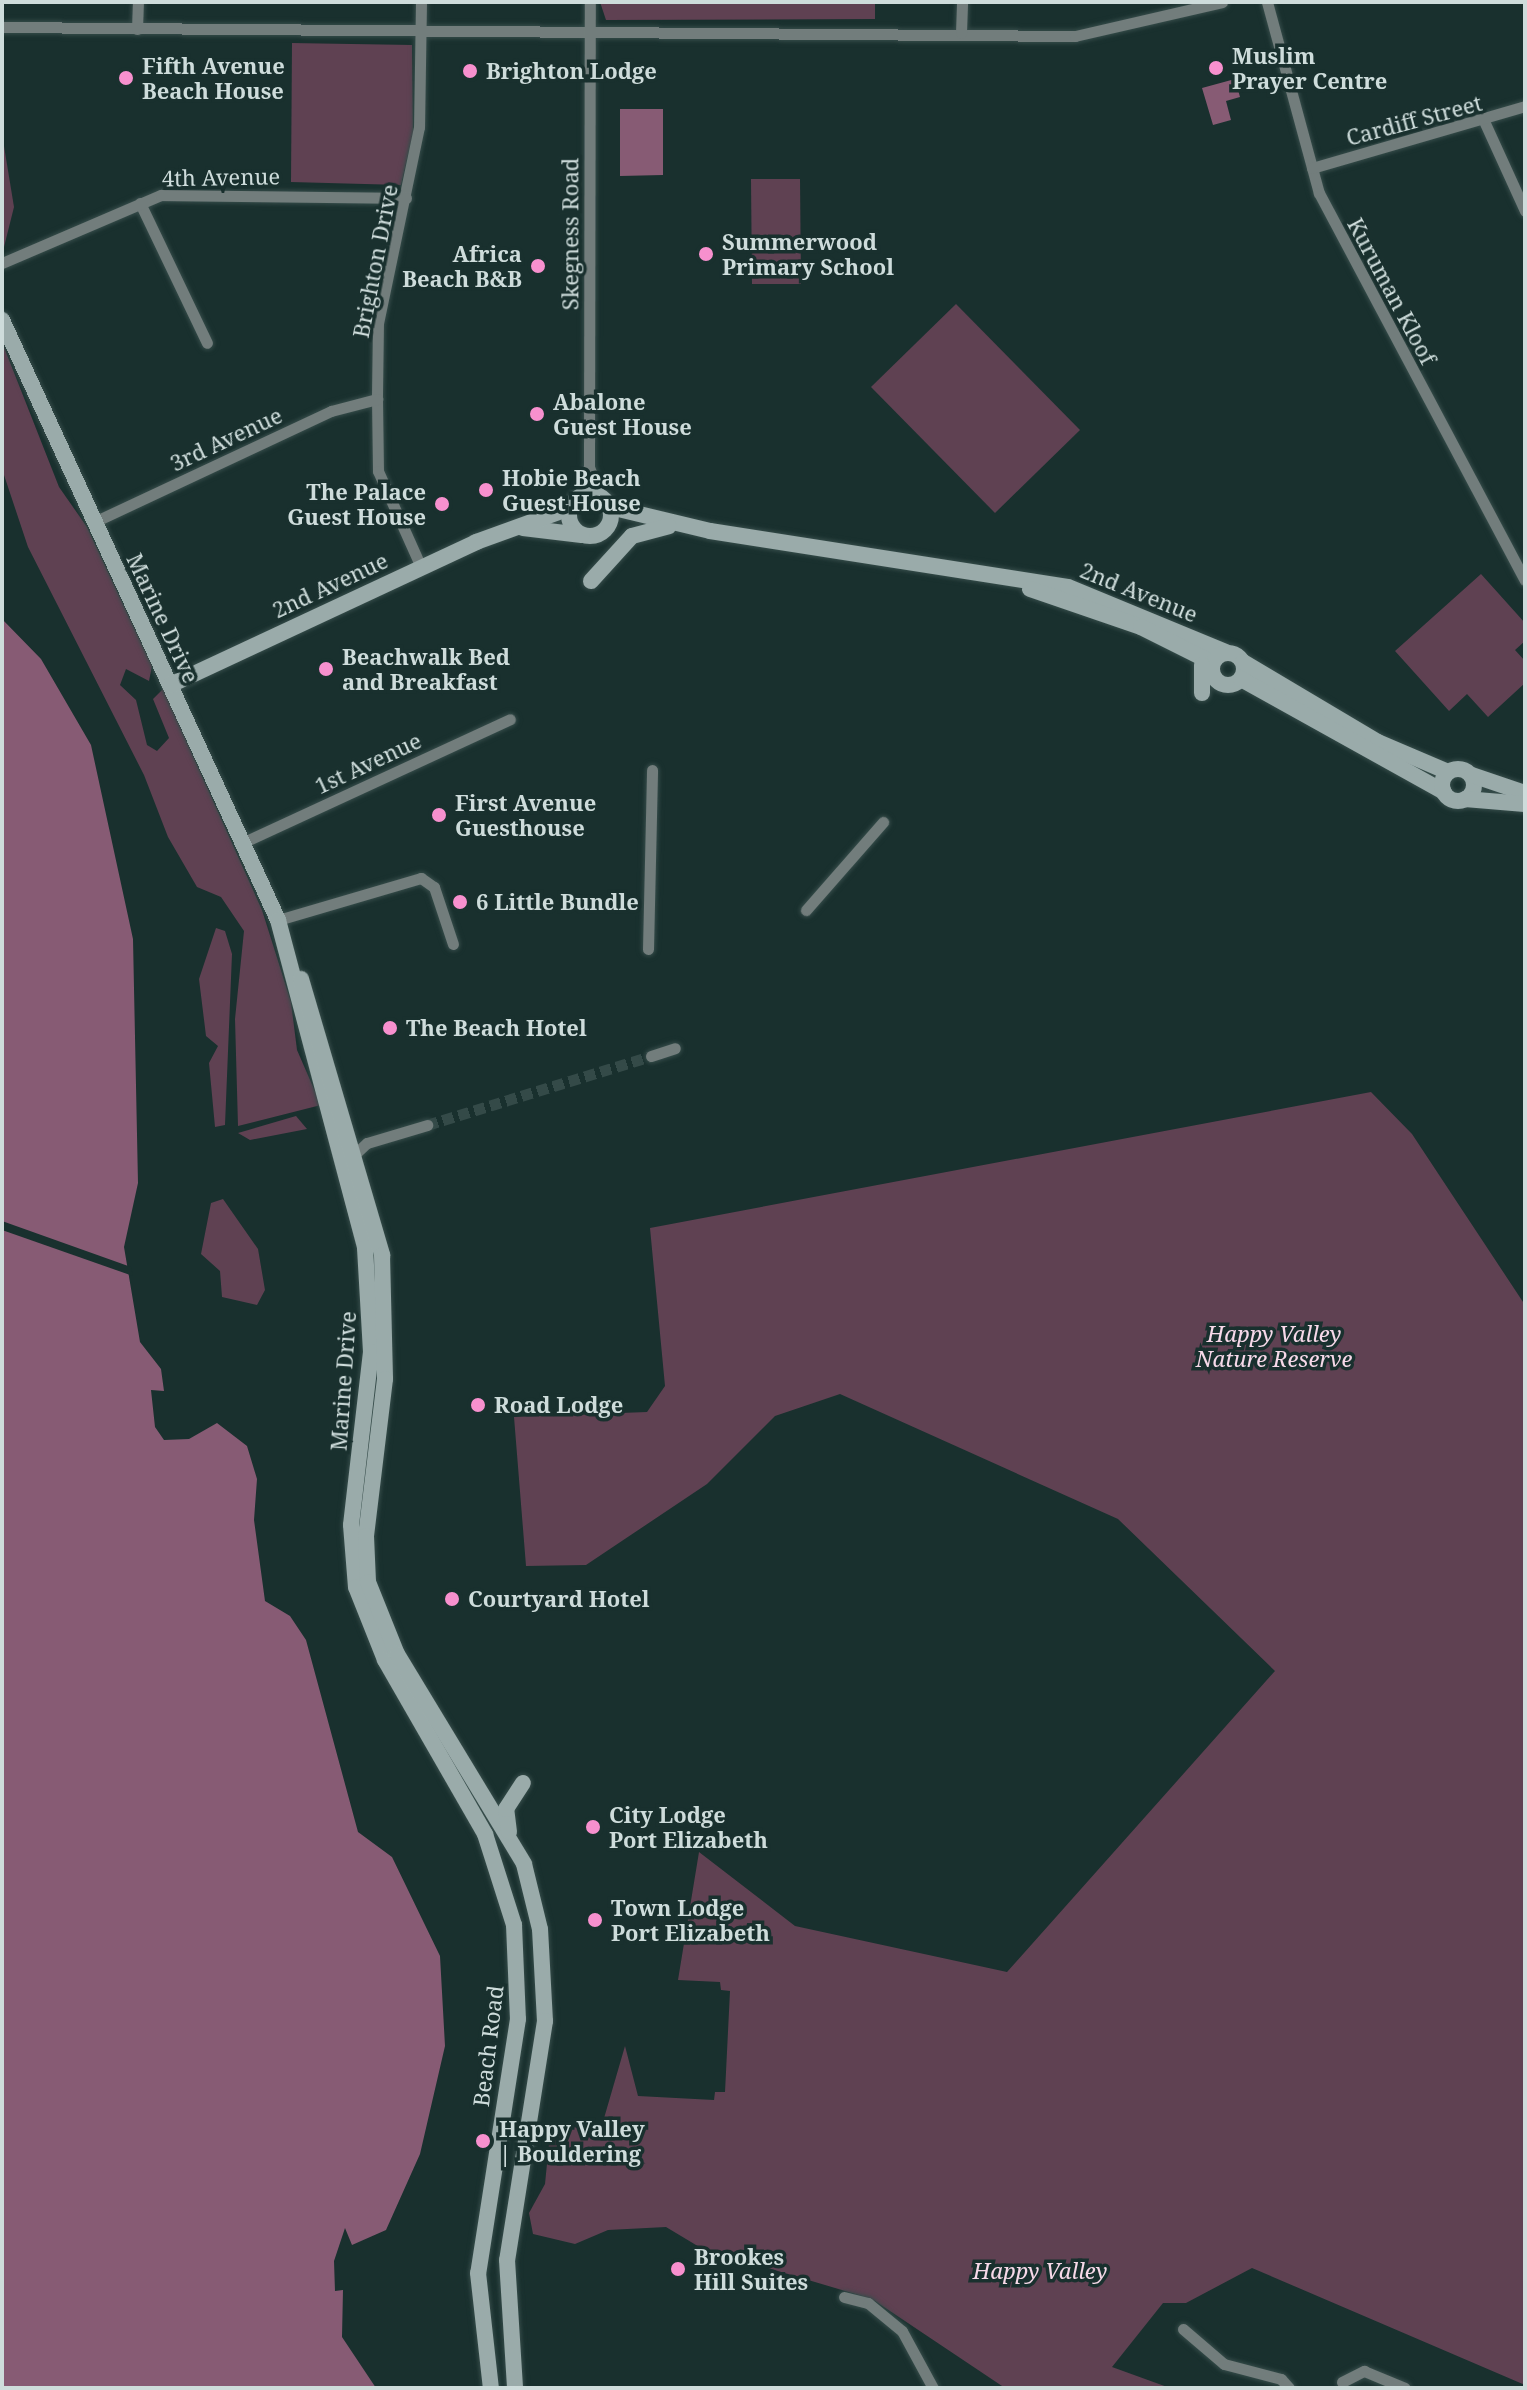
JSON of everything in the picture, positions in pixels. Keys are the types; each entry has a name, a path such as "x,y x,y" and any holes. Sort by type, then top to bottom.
{"main road":[{"name":"Marine Drive","path":"2,320 280,928 347,1129 382,1255 386,1351 366,1536 368,1582 397,1654 480,1806"},
{"name":"2nd Avenue","path":"170,685 510,528 574,503 605,502 669,523 987,573 1086,599 1226,652 1242,670 1444,792 1465,799 1525,804"},
{"path":"605,502 609,525"},
{"path":"574,503 582,535"},
{"name":"2nd Avenue","path":"510,528 582,535 609,525 669,523"},
{"path":"591,581 632,536 669,523"},
{"name":"2nd Avenue","path":"1086,599 1213,663 1221,683 1242,670"},
{"path":"1170,639 1201,662 1202,693"},
{"path":"1213,663 1226,652"},
{"name":"2nd Avenue","path":"1242,670 1378,742 1448,772 1472,775 1525,793"},
{"path":"1444,792 1448,772"},
{"path":"1465,799 1474,788 1472,775"},
{"name":"Marine Drive","path":"280,928 368,1263 371,1352 351,1525 356,1587 385,1660 480,1806"},
{"path":"511,1840 506,1809 523,1783"},
{"path":"480,1806 511,1840 531,1879 545,1974 532,2106 507,2260 515,2388"},
{"name":"Beach Road","path":"480,1806 508,1889 514,1925 518,2019 490,2184 478,2305 491,2388"}],"street":[{"path":"137,29 138,2"},
{"name":"Brighton Drive","path":"421,2 419,127 378,323 377,399 378,471 421,567"},
{"name":"Skegness Road","path":"574,503 589,467 590,2"},
{"path":"961,33 962,2"},
{"path":"2,27 1089,35 1193,6 1222,2"},
{"name":"Kuruman Kloof","path":"1267,2 1312,168 1501,545 1525,580"},
{"name":"Cardiff Street","path":"1312,168 1484,121 1525,106"},
{"path":"1484,121 1525,211"},
{"name":"4th Avenue","path":"2,263 140,203 168,194 406,198"},
{"path":"140,203 207,343"},
{"name":"3rd Avenue","path":"94,522 331,411 377,399"},
{"name":"Skegness Road","path":"589,467 605,502"},
{"name":"1st Avenue","path":"242,843 510,719"},
{"path":"648,949 652,770"},
{"path":"806,910 883,822"},
{"path":"280,928 421,878 434,887 453,944"},
{"path":"651,1056 675,1048"},
{"path":"355,1154 367,1143 427,1125"},
{"path":"844,2297 868,2303 902,2331 933,2388"},
{"path":"1183,2329 1224,2364 1281,2379 1289,2388"},
{"path":"1342,2382 1364,2371 1405,2388"}],"green space":[{"path":"600,2 875,2 875,19 606,20"},
{"path":"292,43 412,45 413,133 401,185 291,182"},
{"path":"2,134 14,207 2,255"},
{"path":"751,179 800,179 801,284 752,284"},
{"path":"956,304 1080,430 995,513 871,387"},
{"path":"2,342 59,487 87,527 152,666 149,681 126,669 120,685 136,700 147,745 157,751 169,738 153,699 163,689 262,910 291,1002 297,1050 321,1105 238,1126 235,1019 244,931 221,897 197,887 168,837 144,775 28,547 2,469"},
{"path":"1481,574 1525,623 1525,641 1515,650 1525,661 1525,683 1488,717 1467,694 1449,711 1395,651"},
{"path":"216,928 225,931 232,954 225,1125 215,1127 209,1063 218,1046 206,1036 199,979"},
{"name":"Happy Valley Nature Reserve","path":"1371,1092 1412,1134 1525,1305 1525,2385 1252,2268 1186,2303 1163,2303 1112,2367 1170,2388 1005,2388 872,2299 701,2248 666,2227 608,2230 575,2244 533,2234 529,2213 545,2184 551,2123 600,2132 625,2046 638,2096 714,2100 715,2092 725,2092 730,1991 721,1990 720,1982 678,1980 699,1852 795,1926 1007,1972 1275,1671 1118,1519 840,1394 775,1416 707,1484 586,1565 526,1566 514,1417 647,1412 665,1386 650,1228"},
{"path":"296,1116 307,1129 250,1140 238,1133"},
{"path":"223,1199 258,1249 265,1290 257,1305 222,1297 220,1271 201,1254 211,1203"}],"shaded area":[{"path":"1235,79 1240,97 1226,101 1231,120 1213,125 1202,88"},
{"path":"620,109 663,109 663,175 620,176"},
{"path":"2,619 41,659 91,745 133,939 138,1183 124,1247 140,1342 161,1369 164,1391 151,1390 155,1427 164,1440 189,1439 217,1423 247,1446 257,1479 254,1520 265,1601 290,1616 306,1640 358,1832 392,1857 440,1956 445,2046 420,2154 386,2230 352,2245 345,2228 334,2261 335,2291 343,2290 342,2337 376,2388 2,2388"}],"pier":[{"path":"2,1221 131,1267 133,1276 2,1230"}],"tunnel":[{"path":"427,1125 651,1056"}],"place":[{"name":"Muslim Prayer Centre","path":"1216,68"},
{"name":"Brighton Lodge","path":"470,71"},
{"name":"Fifth Avenue Beach House","path":"126,78"},
{"name":"Summerwood Primary School","path":"706,254"},
{"name":"Africa Beach B&B","path":"538,266"},
{"name":"Abalone Guest House","path":"537,414"},
{"name":"Hobie Beach Guest House","path":"486,490"},
{"name":"The Palace Guest House","path":"442,504"},
{"name":"Beachwalk Bed and Breakfast","path":"326,669"},
{"name":"First Avenue Guesthouse","path":"439,815"},
{"name":"6 Little Bundle","path":"460,902"},
{"name":"The Beach Hotel","path":"390,1028"},
{"name":"Road Lodge","path":"478,1405"},
{"name":"Courtyard Hotel","path":"452,1599"},
{"name":"City Lodge Port Elizabeth","path":"593,1827"},
{"name":"Town Lodge Port Elizabeth","path":"595,1920"},
{"name":"Happy Valley | Bouldering","path":"483,2141"},
{"name":"Brookes Hill Suites","path":"678,2269"}],"park label":[{"name":"Happy Valley","path":"1040,2271"}]}
